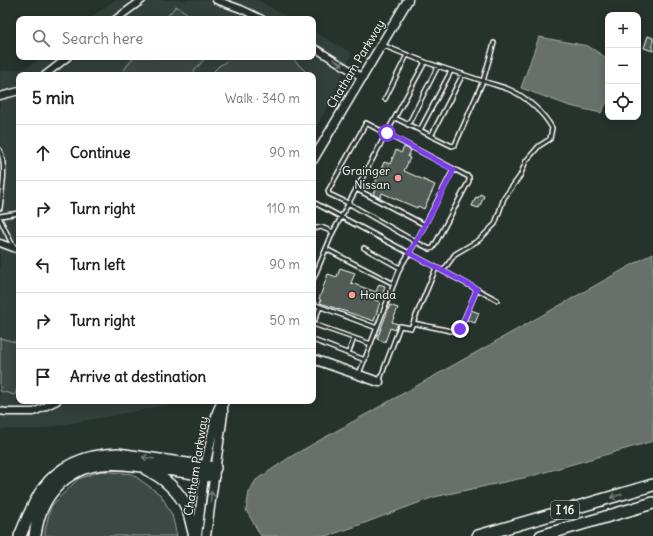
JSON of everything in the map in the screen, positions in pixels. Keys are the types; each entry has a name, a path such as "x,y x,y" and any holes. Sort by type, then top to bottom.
{"highway":[{"path":"20,536 35,502 44,489 59,474 69,467 90,457 104,454 118,454 209,471"},
{"path":"35,536 40,512 49,495 62,481 75,472 91,465 108,463 209,471"},
{"path":"126,464 147,469 159,476 176,491 187,508 196,536"},
{"name":"I 16","path":"478,536 653,485"},
{"name":"I 16","path":"541,536 653,503"}],"main road":[{"name":"Chatham Parkway","path":"316,155 408,0"},
{"path":"316,361 359,374 379,382"},
{"name":"Chatham Parkway","path":"196,536 209,471 223,414 223,404"},
{"name":"Chatham Parkway","path":"206,536 209,471"}],"street":[{"path":"120,16 142,0"},
{"path":"216,0 256,16"},
{"path":"316,49 363,78"},
{"path":"48,72 64,60"},
{"path":"0,96 16,92"},
{"path":"0,243 16,249"},
{"path":"0,411 34,412 51,404"}],"lane":[{"path":"395,118 454,146 483,81 494,43"},
{"path":"382,45 425,62 509,89 527,100 549,122 552,128 550,139 539,146 526,161 520,176 504,198 495,224 479,240 455,254 443,271"},
{"path":"385,99 407,55"},
{"path":"316,273 333,232 348,203 425,62"},
{"path":"408,125 438,66"},
{"path":"420,130 451,71"},
{"path":"431,136 463,74"},
{"path":"368,123 454,170 468,177 469,181 433,248 430,249 329,194 328,191 365,124 368,123"},
{"path":"0,150 4,164 0,208"},
{"path":"359,374 400,268 416,242 454,170"},
{"path":"0,176 3,181"},
{"path":"356,189 425,225"},
{"path":"316,204 497,300"},
{"path":"16,214 0,217 16,247"},
{"path":"316,228 321,227 333,232"},
{"path":"326,248 394,284"},
{"path":"364,248 400,268"},
{"path":"379,382 400,326 411,328 436,268"},
{"path":"413,323 451,331 460,329 477,289"},
{"path":"316,305 377,328"},
{"path":"316,317 320,307"},
{"path":"316,325 371,344"},
{"path":"348,354 354,338"},
{"path":"316,341 365,360"}],"shaded area":[{"path":"115,0 257,0 286,16 93,16"},
{"path":"176,6 191,16 168,16"},
{"path":"316,33 352,53 332,98 316,127 316,72 16,72 16,404 174,404 41,429 0,429 0,71 24,69 39,60 316,60"},
{"path":"539,37 588,46 605,57 605,106 601,113 570,106 521,88"},
{"path":"132,60 204,60 194,72 122,72"},
{"path":"228,60 294,60 306,72 213,72"},
{"path":"653,253 653,441 528,477 434,497 327,536 261,536 246,510 249,492 256,480 290,457"},
{"path":"0,338 16,342 16,392 15,395 0,391"},
{"path":"101,471 132,474 161,495 172,515 177,536 45,536 51,506 78,479"}],"building":[{"path":"648,36 653,38 653,51 644,48"},
{"name":"Grainger Nissan","path":"404,147 411,150 408,157 410,158 404,171 435,185 424,209 418,206 417,208 382,193 380,198 373,194 376,187 374,186 384,162 390,164 396,150 401,153"},
{"path":"480,194 484,196 479,208 472,206 476,197 478,198"},
{"name":"Honda","path":"340,268 355,273 351,283 376,292 379,284 385,286 383,294 386,295 385,298 372,295 371,298 380,302 374,321 320,303 321,300 319,299 328,274 337,277"},
{"path":"390,305 398,308 392,322 398,324 395,330 390,328 385,342 377,339"},
{"path":"471,310 479,313 475,323 467,320"}],"place":[{"name":"Grainger Nissan","path":"398,178"},
{"name":"Honda","path":"352,295"}],"route":[{"path":"387,133 454,170 409,253 477,289 460,329"}]}
